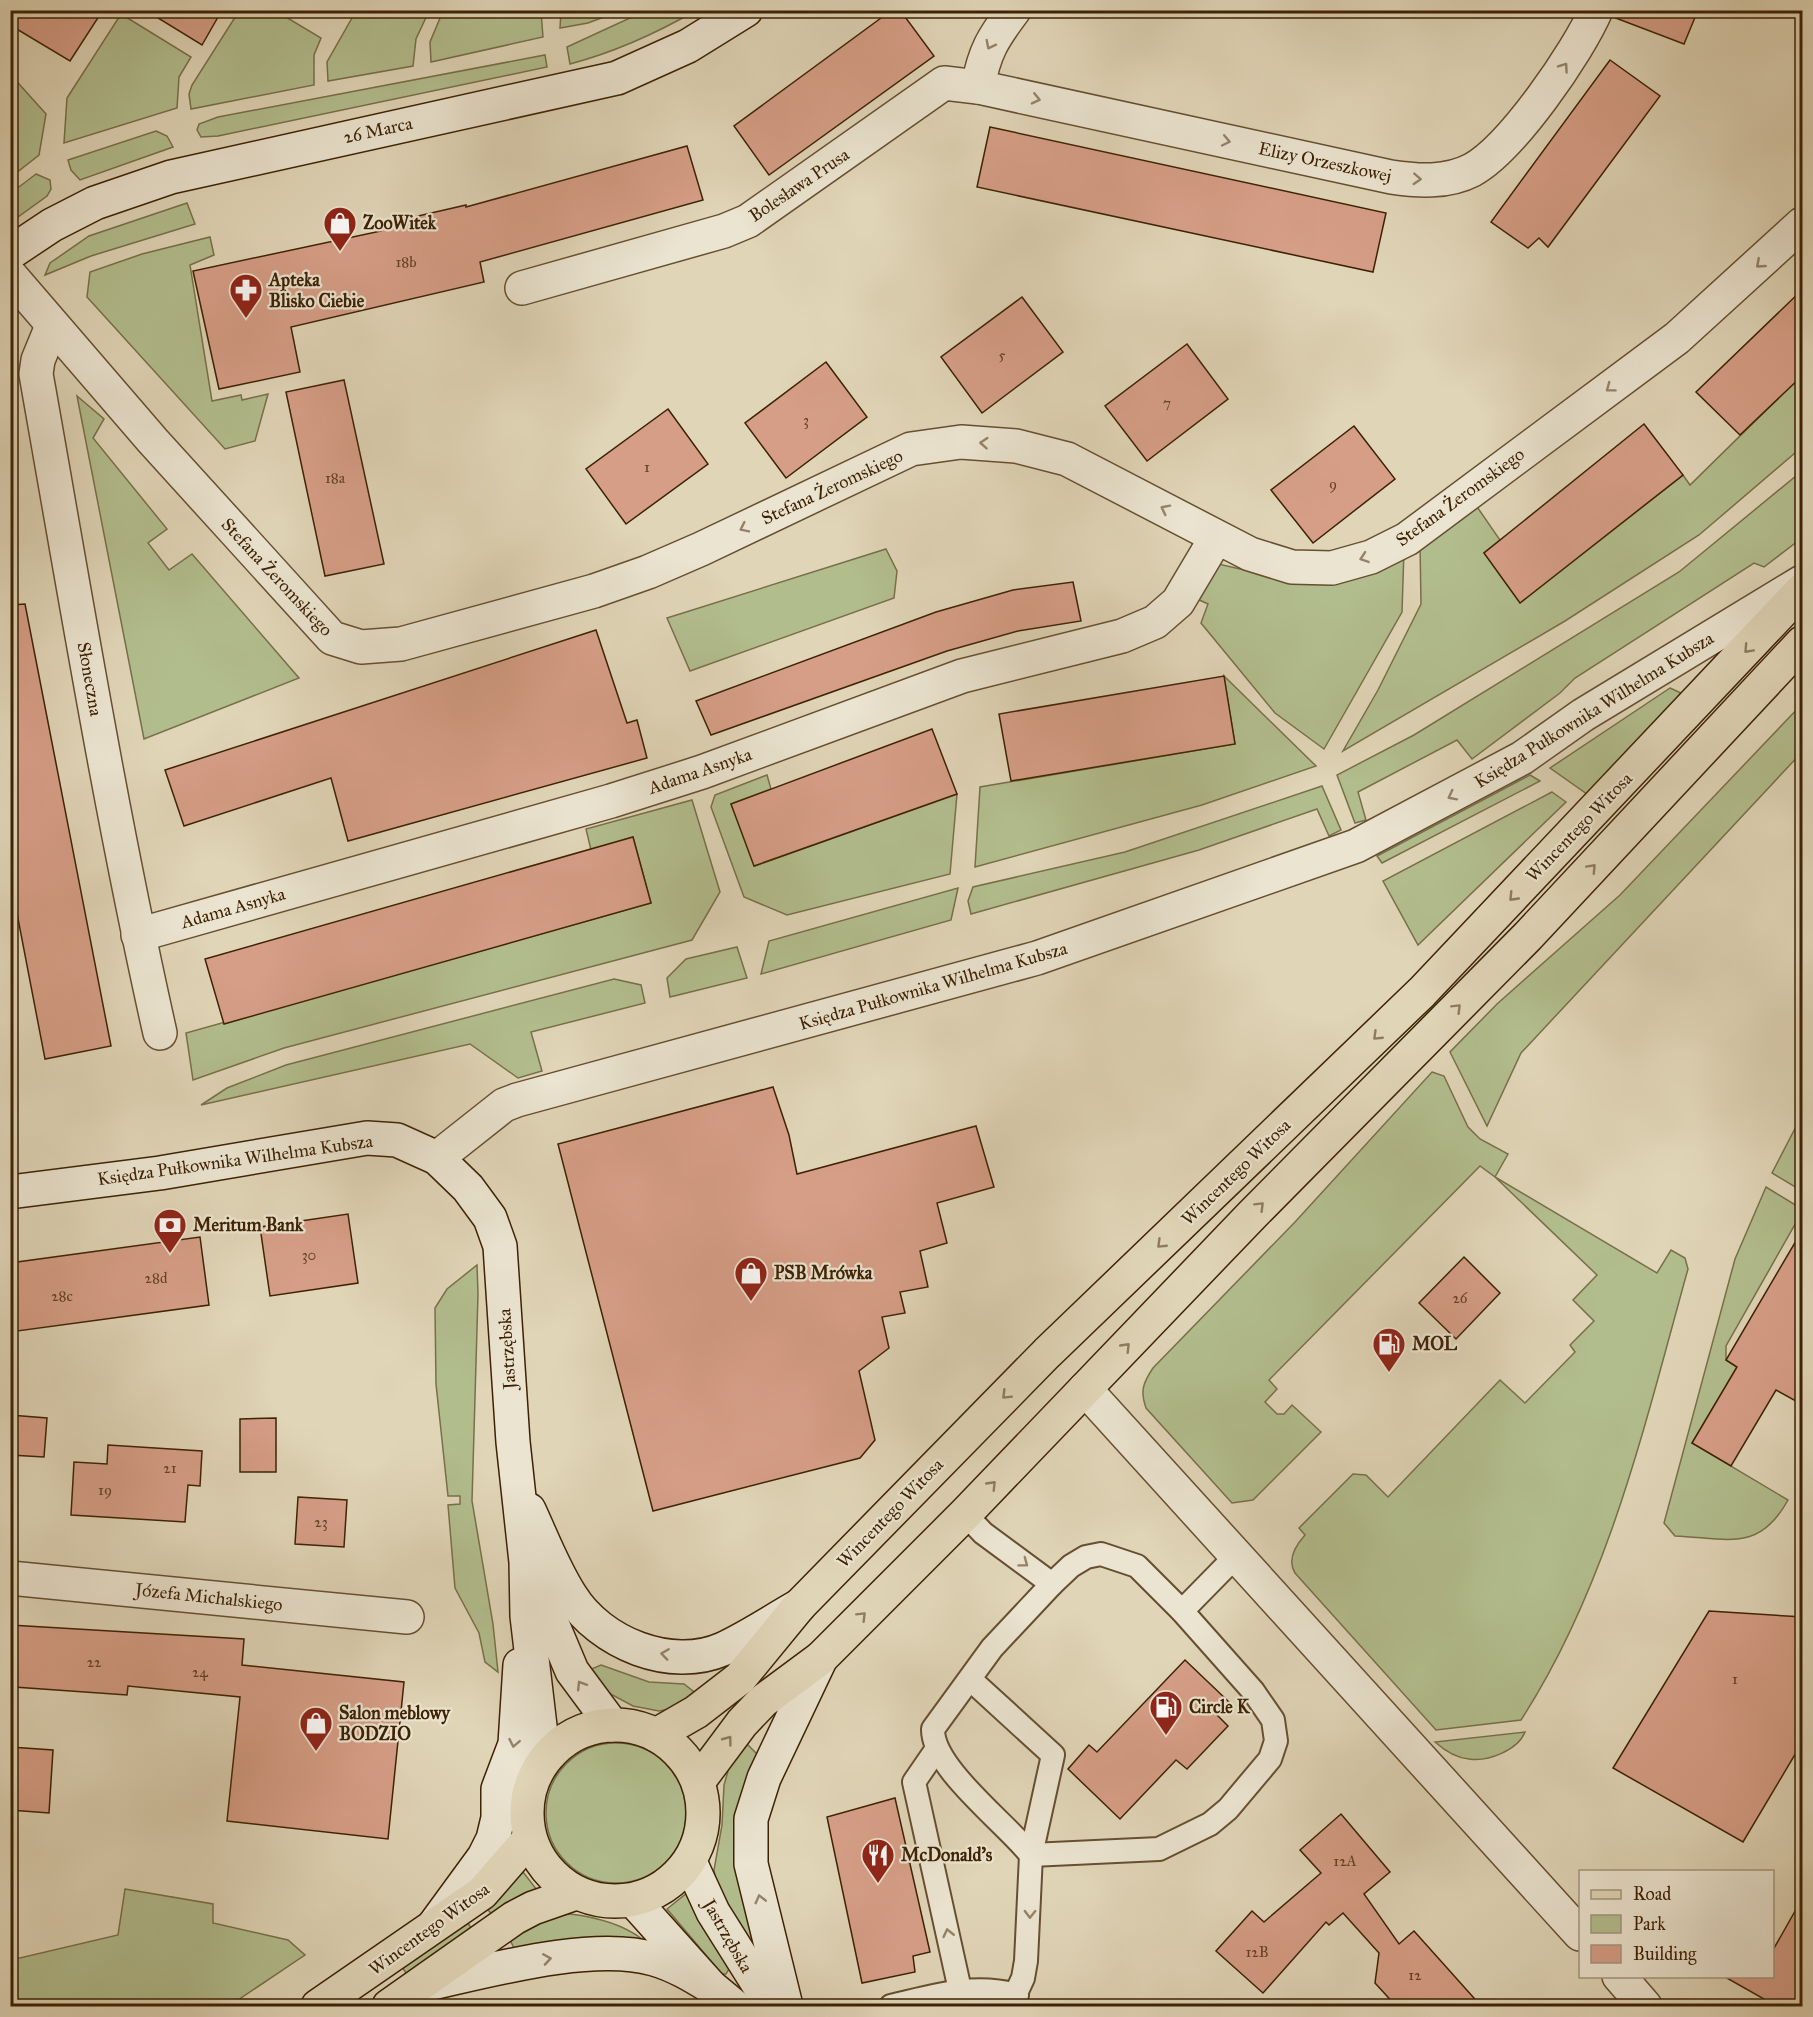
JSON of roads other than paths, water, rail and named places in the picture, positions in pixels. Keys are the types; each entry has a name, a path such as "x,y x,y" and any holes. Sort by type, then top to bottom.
{"main road":[{"name":"Wincentego Witosa","path":"656,1735 696,1713 740,1678 799,1606 1047,1353 1422,992 1803,590"},
{"name":"Wincentego Witosa","path":"698,1782 742,1722 756,1708 820,1658 965,1514 1252,1215 1528,936 1803,643"},
{"path":"612,1725 656,1735 683,1756 698,1782 703,1801 705,1825 690,1862 668,1884 633,1900 604,1902 576,1893 549,1874 529,1839 529,1801 537,1772 555,1747 579,1731 612,1725"},
{"name":"Wincentego Witosa","path":"318,2007 482,1893 529,1839"},
{"path":"389,2007 514,1918 533,1908 576,1893"}],"street":[{"name":"26 Marca","path":"10,253 52,225 95,203 171,177 617,78 688,46 746,10"},
{"path":"978,87 982,62 991,41 1014,10"},
{"name":"Elizy Orzeszkowej","path":"978,87 1391,177 1418,180 1446,179 1473,169 1521,124 1566,65 1596,10"},
{"name":"Bolesława Prusa","path":"522,288 724,231 748,221 944,84 978,87"},
{"name":"Stefana Żeromskiego","path":"10,275 52,326 332,638 361,647 401,644 594,591 648,573 911,449 961,442 1016,446 1067,459 1250,554 1292,567 1332,568 1371,556 1407,539 1677,338 1803,224"},
{"name":"Słoneczna","path":"52,326 38,360 36,374 138,935 160,1034"},
{"name":"Adama Asnyka","path":"138,935 611,801 702,772 962,676 1122,636 1155,622 1178,602 1216,537"},
{"name":"Księdza Pułkownika Wilhelma Kubsza","path":"10,1192 160,1173 367,1138 398,1140 437,1158 504,1105 517,1100 1037,958 1356,846 1522,758 1583,715 1803,582"},
{"name":"Jastrzębska","path":"437,1158 468,1188 490,1218 500,1246 516,1481 526,1562 527,1616 537,1683 544,1760"},
{"path":"1085,1389 1235,1557 1579,1932"},
{"path":"516,1481 571,1597 594,1624 625,1643 660,1654 677,1656 709,1653 722,1649 799,1606"},
{"name":"Jastrzębska","path":"526,1562 572,1671 612,1725"},
{"name":"Józefa Michalskiego","path":"10,1578 407,1617"},
{"path":"429,1932 484,1857 493,1839 498,1818 498,1789 515,1744 517,1685 527,1616"},
{"path":"786,2007 751,1864 751,1819 764,1778 820,1658"},
{"name":"Jastrzębska","path":"690,1862 713,1912 772,2007"},
{"path":"633,1900 723,1997"},
{"path":"419,1986 554,1958 615,1955 652,1958 680,1968 723,1997"},
{"path":"1619,1978 1645,2007"}],"lane":[{"path":"965,1514 983,1533 1052,1584"},
{"path":"1101,1554 1137,1566 1182,1611 1253,1691 1273,1720 1276,1741 1270,1759 1227,1809 1210,1824 1159,1849 1031,1855 1016,1835 955,1776 936,1750 933,1730 992,1648 1052,1584 1071,1566 1086,1557 1101,1554"},
{"path":"1182,1611 1235,1557"},
{"path":"891,2007 960,1990 997,1990 1013,2001 1023,1978 1029,1940 1031,1855 1053,1755 971,1680"},
{"path":"936,1750 914,1782 960,1990"}],"place":[{"name":"ZooWitek","path":"340,252"},
{"name":"Apteka Blisko Ciebie","path":"246,319"},
{"name":"Meritum Bank","path":"170,1254"},
{"name":"PSB Mrówka","path":"751,1302"},
{"name":"MOL","path":"1389,1373"},
{"name":"Circle K","path":"1166,1736"},
{"name":"Salon meblowy BODZIO","path":"316,1752"},
{"name":"McDonald's","path":"878,1884"}]}
